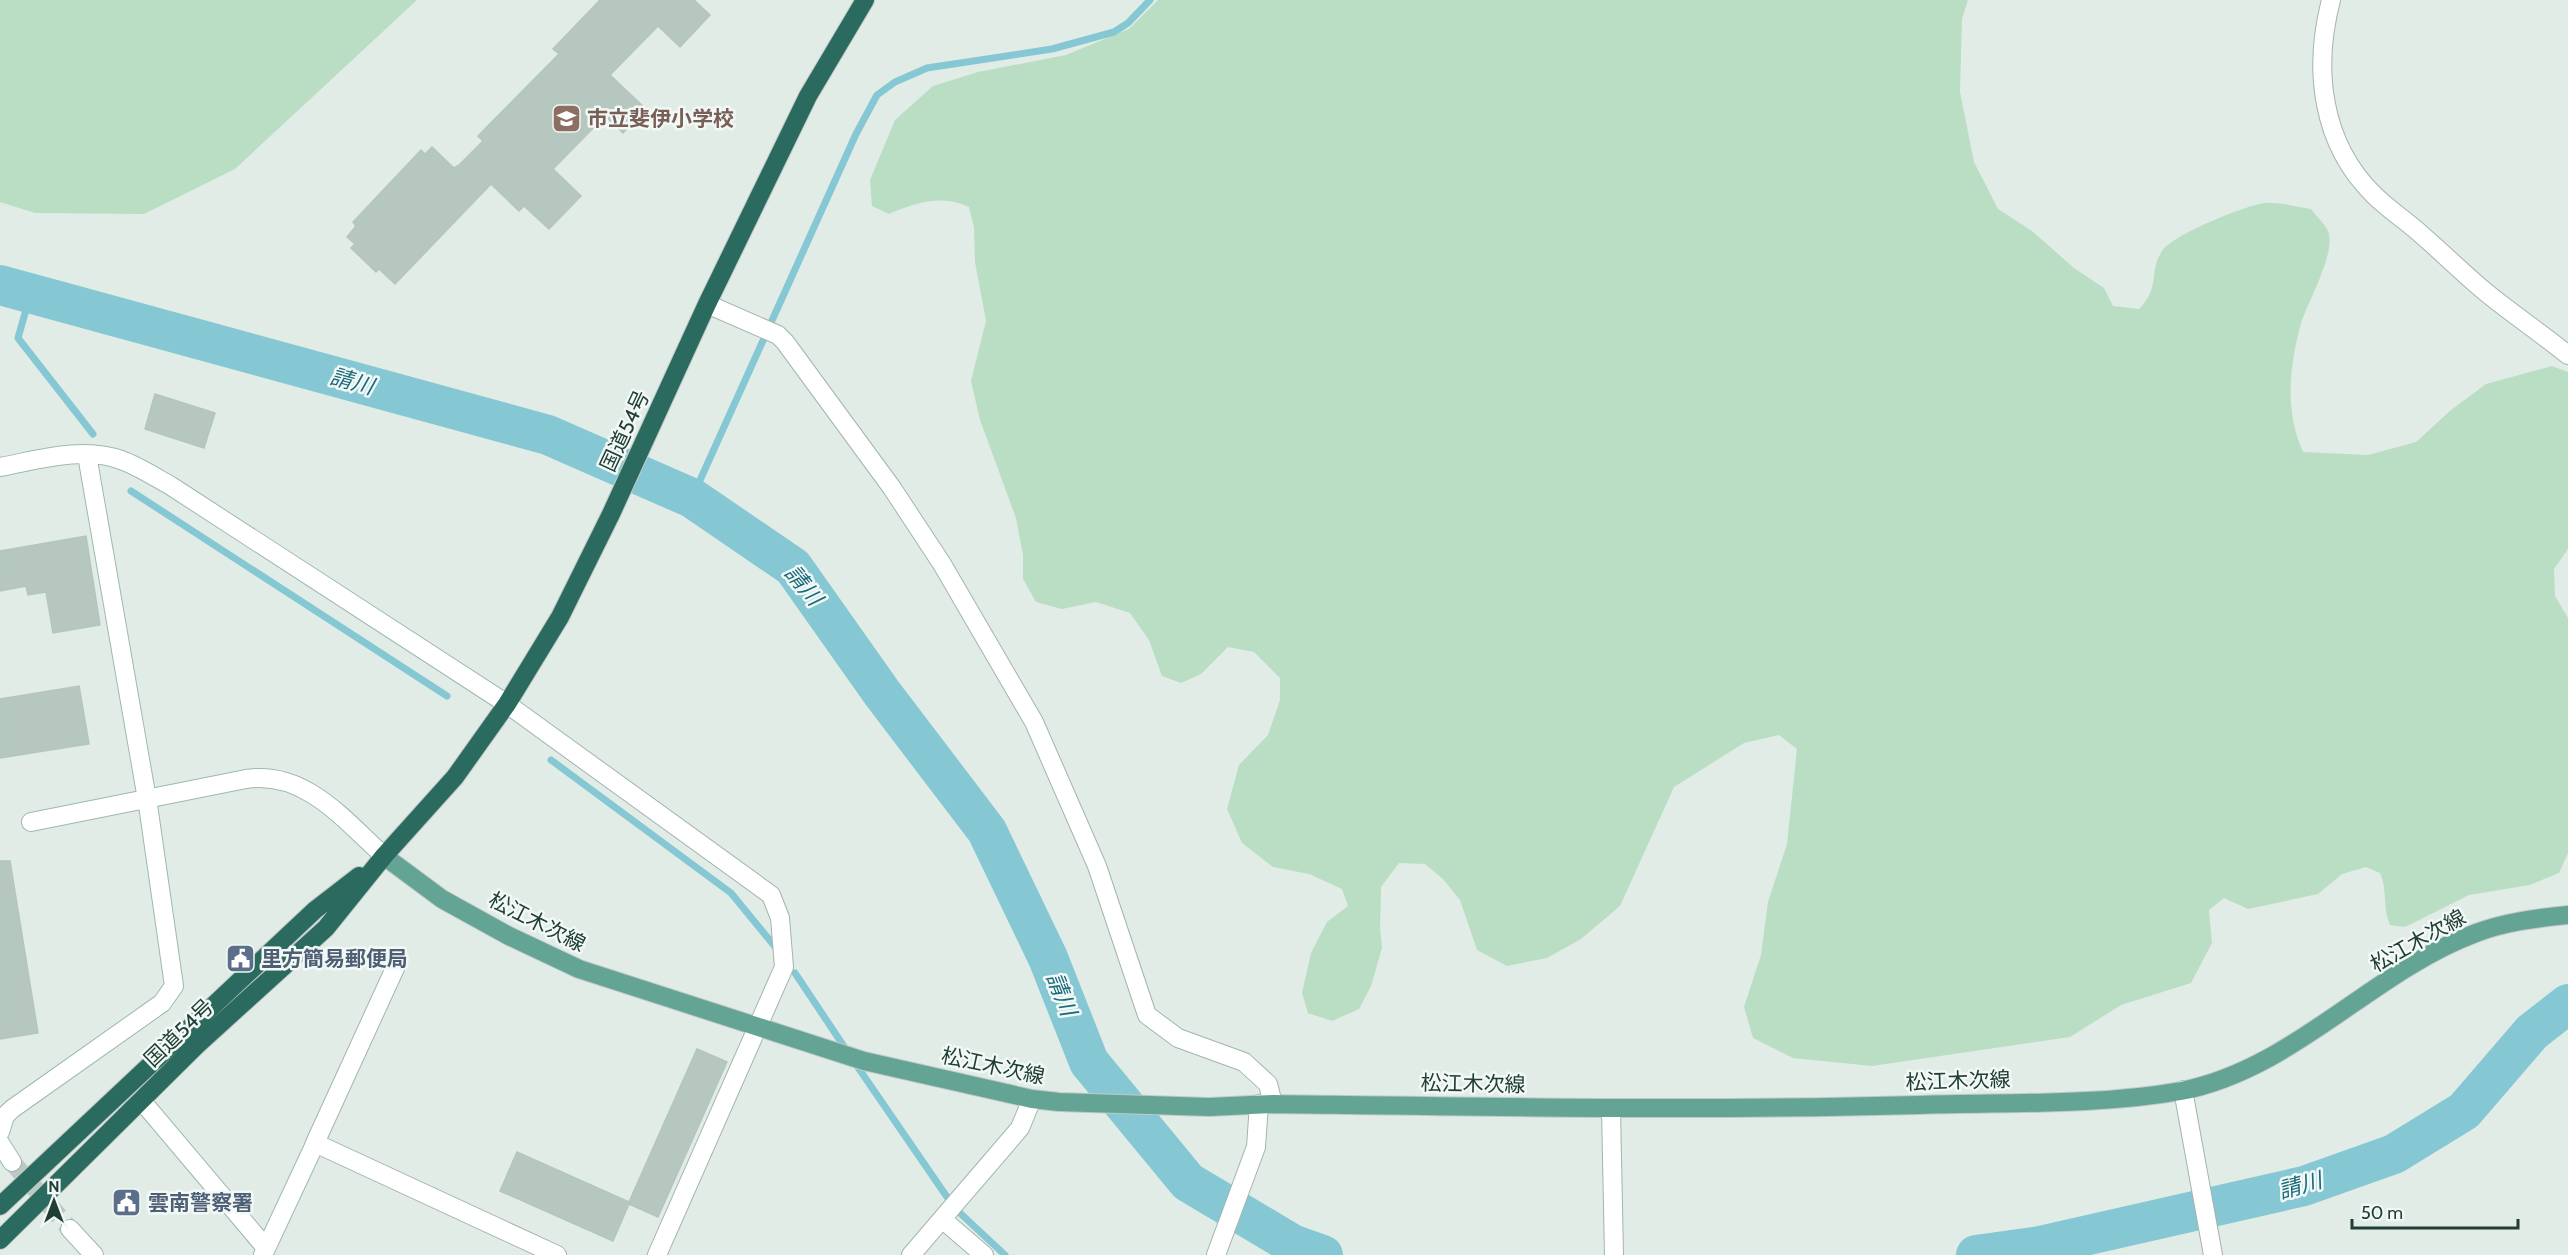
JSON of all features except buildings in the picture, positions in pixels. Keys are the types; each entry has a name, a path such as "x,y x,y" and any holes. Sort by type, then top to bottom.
{"highway":[{"name":"国道54号","path":"0,1240 197,1045 326,928 384,856 455,777 507,704 560,617 808,96 865,0"},
{"name":"国道54号","path":"0,1206 315,910 384,856"}],"main road":[{"name":"松江木次線","path":"384,856 442,899 509,936 579,969 864,1061 1032,1099 1209,1107 1266,1104 1611,1109 1792,1108 2107,1099 2183,1090 2233,1074 2280,1052 2393,978 2476,933 2512,923 2568,915"}],"street":[{"path":"2331,0 2324,27 2320,70 2326,110 2350,165 2374,196 2404,219 2487,293 2568,355"},
{"path":"708,304 778,335 892,488 942,564 1034,722 1097,866 1147,1015 1178,1038 1244,1062 1268,1084 1256,1147 1217,1253"},
{"path":"0,466 60,456 87,455 120,460 171,486 507,704 771,895 780,918 784,967 657,1255"},
{"path":"0,1132 5,1116 12,1109 162,1003 174,986 147,799 87,455"},
{"path":"31,822 246,779 276,778 300,785 316,796 384,856"},
{"path":"141,1100 265,1252 396,966"},
{"path":"2183,1090 2213,1251"},
{"path":"911,1255 1020,1128 1032,1099"},
{"path":"1611,1109 1614,1253"},
{"path":"0,1143 12,1162"},
{"path":"314,1145 557,1255"},
{"path":"942,1219 984,1255"},
{"path":"70,1229 94,1255"}],"green space":[{"path":"0,0 417,0 235,169 144,214 35,213 0,202"},
{"path":"1158,0 1968,0 1962,19 1960,92 1974,162 1998,209 2032,231 2074,268 2104,288 2113,306 2139,309 2150,294 2162,251 2169,244 2194,229 2265,203 2311,209 2327,228 2330,240 2325,265 2300,327 2291,374 2293,422 2303,452 2368,455 2416,442 2451,410 2486,384 2552,366 2568,372 2568,549 2554,569 2555,596 2568,618 2568,853 2559,873 2530,885 2469,895 2405,927 2390,925 2380,873 2366,867 2342,874 2318,894 2248,909 2224,898 2209,910 2212,943 2191,983 2121,1005 2070,1037 1872,1066 1793,1058 1753,1038 1744,1007 1761,955 1768,902 1787,844 1797,749 1779,735 1744,743 1674,787 1620,906 1581,939 1547,958 1507,966 1477,950 1460,900 1443,879 1425,864 1399,863 1381,887 1382,948 1371,986 1359,1009 1332,1021 1308,1013 1302,993 1311,953 1327,922 1348,906 1342,889 1309,874 1273,867 1242,843 1227,809 1239,765 1268,735 1280,700 1280,678 1254,652 1228,647 1201,674 1181,683 1162,676 1149,640 1130,613 1096,602 1062,609 1036,602 1023,579 1023,555 1016,518 980,420 971,381 986,321 975,262 974,227 969,207 959,203 939,201 909,206 889,214 872,206 870,180 895,120 933,86 978,72 1066,55 1129,29"}],"waterway":[{"path":"692,498 856,134 877,95 895,82 927,68 1052,49 1114,32 1128,23 1150,0"},
{"name":"請川","path":"0,285 548,435 692,498 793,567 882,693 987,831 1048,958 1089,1062 1188,1182 1292,1244 1323,1255"},
{"path":"31,292 18,338 93,434"},
{"path":"131,491 447,696"},
{"path":"551,760 731,893 777,949"},
{"path":"795,973 847,1051"},
{"name":"請川","path":"1976,1255 2040,1246 2304,1186 2394,1154 2464,1111 2532,1032 2568,1004"},
{"path":"855,1063 947,1197"},
{"path":"961,1214 1005,1255"}],"tunnel":[{"path":"12,1162 70,1229"}],"place":[{"name":"市立斐伊小学校","path":"566,119"},
{"name":"里方簡易郵便局","path":"240,959"},
{"name":"雲南警察署","path":"127,1203"}]}
